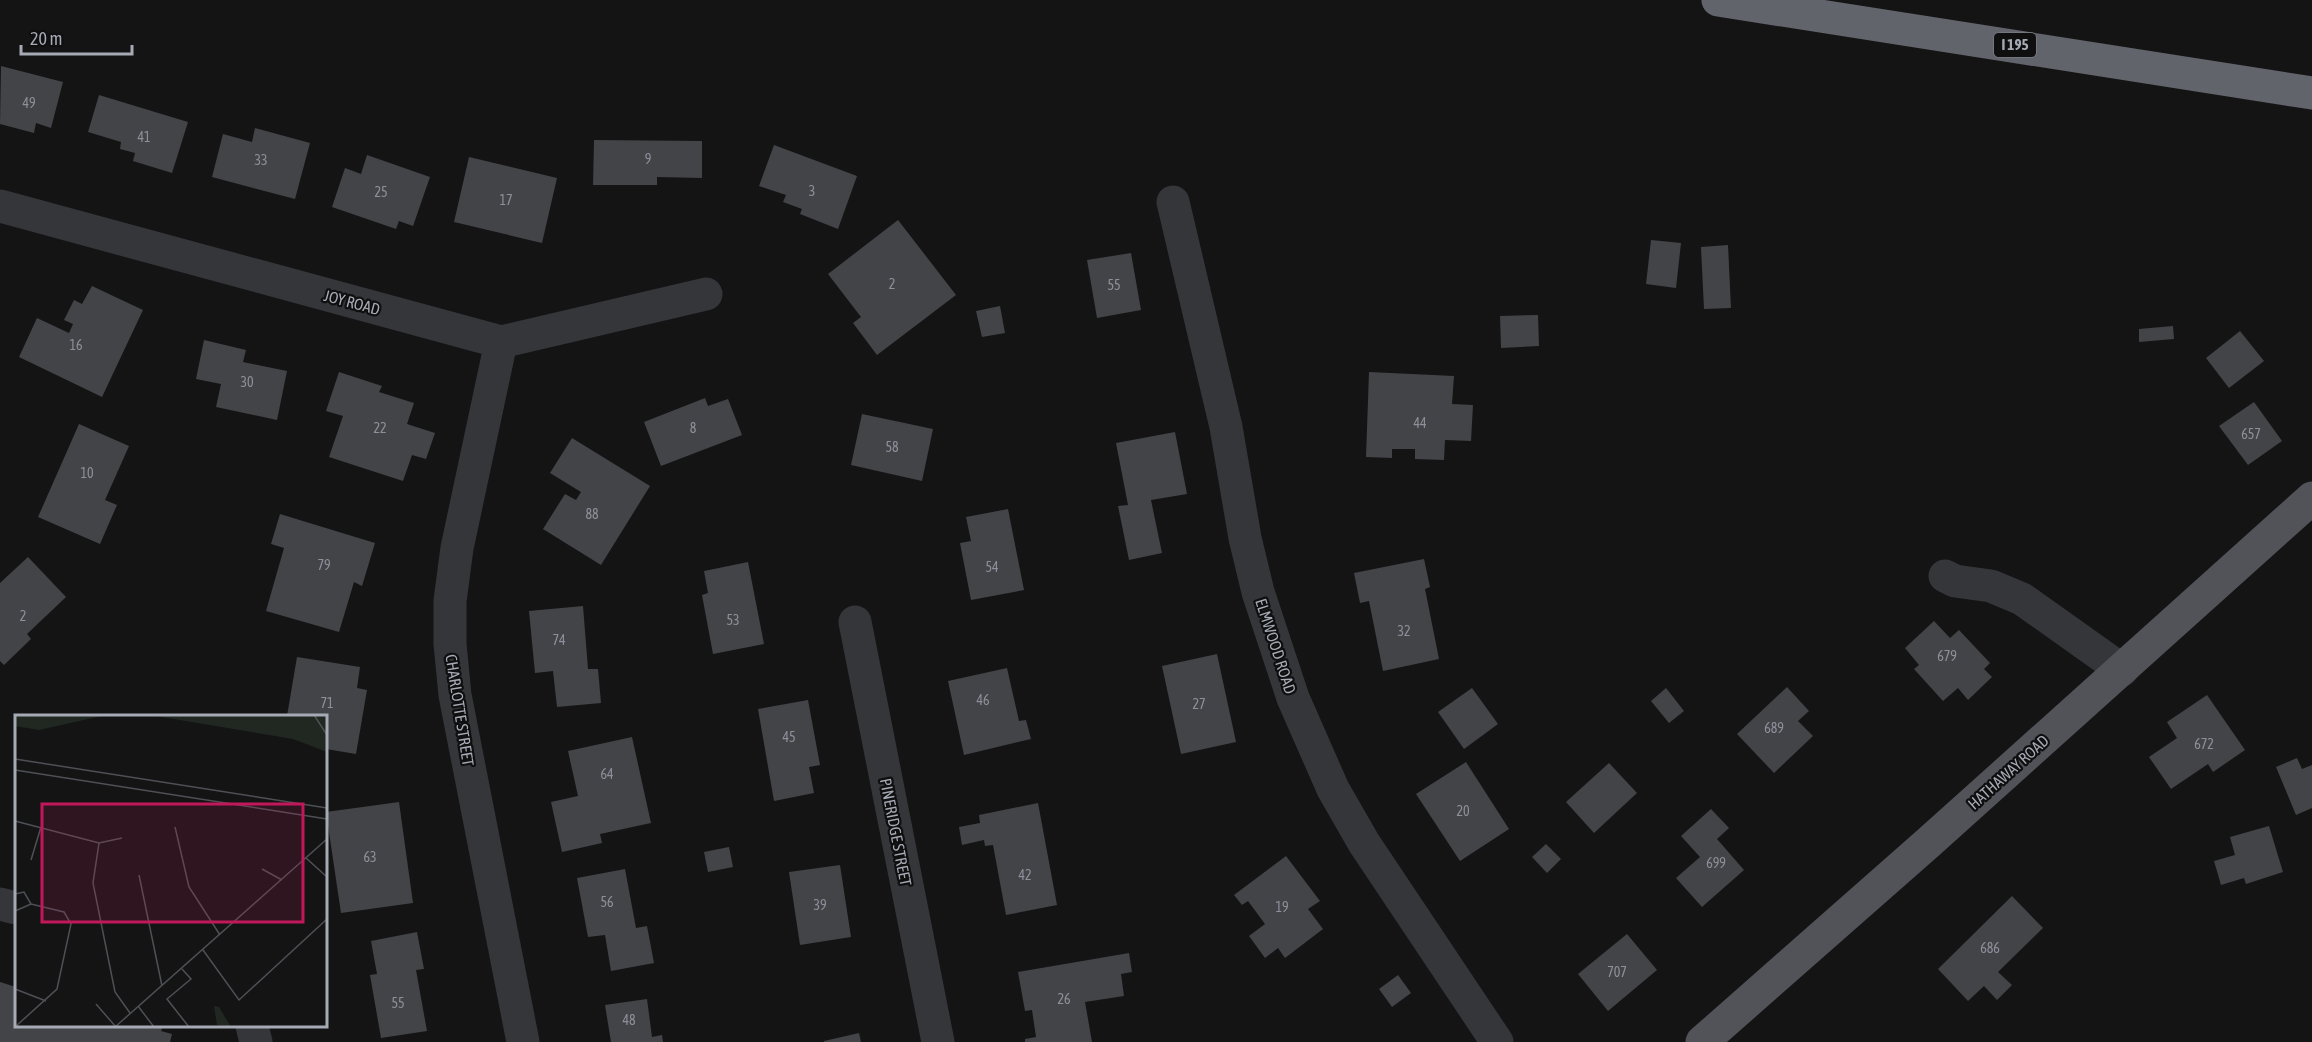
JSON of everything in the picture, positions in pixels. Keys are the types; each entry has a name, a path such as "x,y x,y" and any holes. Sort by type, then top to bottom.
{"highway":[{"name":"I 195","path":"1718,0 2312,93"}],"main road":[{"name":"HATHAWAY ROAD","path":"1702,1042 2122,670 2312,498"}],"street":[{"name":"ELMWOOD ROAD","path":"1173,202 1226,427 1245,538 1258,592 1293,698 1333,789 1364,843 1497,1042"},
{"name":"JOY ROAD","path":"0,206 501,342 706,294"},
{"name":"CHARLOTTE STREET","path":"501,342 457,548 450,602 450,644 455,695 523,1042"},
{"path":"1946,576 1955,581 1990,586 2022,599 2122,670"},
{"name":"PINERIDGE STREET","path":"855,622 938,1042"},
{"path":"0,904 15,908"},
{"path":"252,1027 256,1042"}],"building":[{"path":"1,66 63,82 51,128 36,123 34,133 0,124"},
{"path":"99,95 188,122 172,173 133,161 135,153 120,149 121,142 88,132"},
{"path":"255,128 310,143 295,199 212,177 223,134 252,142"},
{"path":"594,140 702,141 702,178 657,177 657,185 593,185"},
{"path":"774,145 857,176 838,229 800,214 802,209 783,202 786,195 759,186"},
{"path":"367,155 430,177 413,226 399,221 396,229 332,207 345,168 361,174"},
{"path":"469,157 557,178 542,243 454,222"},
{"path":"898,220 956,295 877,355 853,323 861,317 828,274"},
{"path":"1651,240 1681,243 1676,288 1646,284"},
{"path":"1728,245 1731,308 1704,309 1701,247"},
{"path":"1131,253 1141,310 1097,318 1087,260"},
{"path":"92,286 143,310 102,397 19,357 37,318 69,333 73,324 64,320 74,300 82,304"},
{"path":"1000,306 1005,333 982,337 976,311"},
{"path":"1538,315 1539,346 1501,348 1500,316"},
{"path":"2173,326 2174,339 2139,342 2139,329"},
{"path":"2240,331 2264,361 2229,388 2206,358"},
{"path":"204,340 246,350 243,362 287,371 277,420 216,407 221,384 196,379"},
{"path":"339,372 382,386 379,392 414,403 407,424 435,433 426,459 412,455 403,481 329,457 343,416 326,411"},
{"path":"1369,372 1454,376 1452,404 1473,405 1471,441 1445,440 1444,460 1415,459 1415,449 1392,449 1392,458 1366,457"},
{"path":"705,398 708,406 728,399 742,435 661,466 644,422"},
{"path":"2254,402 2282,441 2248,465 2219,426"},
{"path":"862,414 933,429 922,481 851,465"},
{"path":"79,424 129,446 105,500 117,505 100,544 38,517"},
{"path":"1175,432 1187,494 1151,500 1162,553 1129,560 1118,506 1128,505 1116,443"},
{"path":"572,438 650,486 601,565 543,529 565,494 576,500 581,492 550,473"},
{"path":"1008,509 1024,590 971,600 960,543 971,541 966,517"},
{"path":"280,514 375,543 362,586 354,582 339,632 266,611 284,548 271,544"},
{"path":"28,557 66,597 27,634 31,639 4,665 0,661 0,583"},
{"path":"1424,559 1430,587 1425,589 1439,659 1383,671 1369,601 1360,603 1354,573"},
{"path":"748,562 764,644 713,654 702,595 708,593 704,571"},
{"path":"583,606 588,669 598,669 601,703 557,707 553,671 535,673 529,611"},
{"path":"1934,621 1950,638 1959,630 1990,663 1984,669 1992,677 1968,700 1958,688 1943,701 1914,669 1919,665 1905,648"},
{"path":"1217,654 1236,742 1181,754 1162,666"},
{"path":"297,657 360,667 357,688 367,690 356,754 327,749 327,715 287,715"},
{"path":"1007,668 1019,721 1026,720 1031,739 964,755 948,681"},
{"path":"1787,687 1809,711 1798,721 1813,736 1774,773 1737,734"},
{"path":"1472,688 1498,724 1464,749 1438,712"},
{"path":"1666,688 1684,711 1669,723 1651,701"},
{"path":"2207,695 2245,750 2213,772 2208,764 2171,789 2149,757 2177,738 2167,722"},
{"path":"808,700 820,765 809,767 814,793 774,801 758,709"},
{"path":"632,737 651,823 600,834 602,843 562,852 551,802 578,796 568,751"},
{"path":"2297,758 2302,769 2312,765 2312,808 2296,815 2276,767"},
{"path":"1466,762 1509,829 1460,861 1416,794"},
{"path":"1609,763 1637,793 1594,833 1566,802"},
{"path":"399,802 413,903 341,913 327,812"},
{"path":"1038,803 1057,905 1006,915 993,845 985,846 984,840 962,845 959,827 980,823 979,815"},
{"path":"1711,809 1729,828 1717,839 1744,870 1702,907 1676,878 1700,857 1681,836"},
{"path":"2269,826 2283,872 2246,884 2244,878 2221,885 2214,861 2235,855 2230,837"},
{"path":"1546,844 1561,859 1547,873 1532,857"},
{"path":"729,847 733,867 708,872 704,852"},
{"path":"1286,856 1320,901 1308,909 1323,929 1285,958 1278,948 1265,958 1249,936 1265,924 1248,901 1242,905 1234,895"},
{"path":"840,865 851,937 800,945 789,872"},
{"path":"625,869 636,928 647,926 654,963 611,971 605,935 588,937 577,878"},
{"path":"2012,896 2043,928 1998,972 2012,985 1997,1000 1984,986 1968,1001 1938,969"},
{"path":"417,932 424,969 416,970 427,1031 381,1038 370,975 377,974 371,941"},
{"path":"1627,934 1657,970 1608,1011 1578,974"},
{"path":"1129,953 1132,972 1121,974 1124,996 1085,1002 1092,1042 1025,1042 1025,1039 1036,1037 1032,1010 1025,1011 1018,972"},
{"path":"1398,975 1411,993 1392,1007 1379,989"},
{"path":"0,982 15,987 15,1027 163,1027 161,1031 172,1034 170,1042 0,1042"},
{"path":"647,999 652,1037 662,1035 663,1042 611,1042 605,1005"},
{"path":"859,1033 861,1042 824,1042 824,1041"}]}
